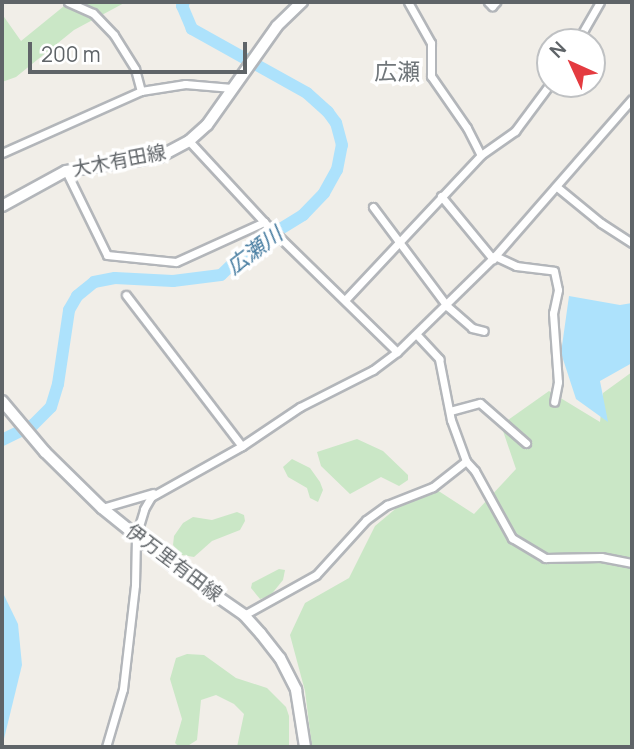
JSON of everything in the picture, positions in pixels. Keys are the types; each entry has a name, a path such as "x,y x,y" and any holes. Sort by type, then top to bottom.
{"main road":[{"name":"大木有田線","path":"2,206 66,171 159,157 190,141 207,125 277,26 302,2"},
{"name":"伊万里有田線","path":"2,401 46,452 102,508 175,567 244,615 280,658 296,690 305,747"}],"street":[{"path":"68,2 93,13 114,35 135,69 141,91"},
{"path":"408,2 431,43 431,76 467,128 481,155"},
{"path":"488,2 492,6 496,2"},
{"path":"584,28 598,2"},
{"path":"2,153 141,91 185,84 232,88"},
{"path":"345,300 481,155 514,131 539,98"},
{"path":"102,508 163,489 242,446 300,407 373,370 397,352 494,258 632,99"},
{"path":"190,141 264,222 397,352"},
{"path":"66,171 107,255 176,262 264,222"},
{"path":"557,187 601,223 632,243"},
{"path":"441,196 494,258 516,267 554,271 558,290 553,313 558,382 554,402"},
{"path":"373,207 447,306 472,328 484,331"},
{"path":"126,295 242,446"},
{"path":"417,335 439,359 450,411 466,461 475,471 512,538 545,558 601,557 632,563"},
{"path":"450,411 480,403 526,443"},
{"path":"244,615 316,575 366,520 387,505 433,487 466,461"},
{"path":"106,747 123,690 135,585 136,536 144,509 163,489"}],"green space":[{"path":"69,2 126,2 74,30 16,77 2,82 2,14 21,41"},
{"path":"632,372 632,747 312,747 305,691 290,635 305,603 349,578 375,526 412,495 437,490 474,514 516,469 501,425 549,391 600,422 603,393"},
{"path":"357,439 383,451 408,475 408,480 399,486 381,477 350,494 321,466 317,452"},
{"path":"292,459 310,468 320,482 323,490 318,502 310,498 307,488 288,477 283,467"},
{"path":"237,512 244,515 245,521 240,530 212,541 194,557 182,555 173,545 174,536 183,523 193,517 212,520"},
{"path":"279,569 285,570 283,580 270,596 260,599 251,588 252,583"},
{"path":"187,654 204,655 236,678 267,688 286,707 289,716 289,747 237,747 244,714 234,704 216,695 201,700 197,740 186,747 179,747 175,743 182,719 170,679 176,658"}],"water":[{"path":"569,296 620,305 632,303 632,363 600,381 608,422 576,399 561,353"},
{"path":"2,591 18,624 22,665 2,747"}],"waterway":[{"name":"広瀬川","path":"2,440 33,425 51,407 58,384 69,310 77,296 94,282 115,278 173,281 221,275 248,249 303,215 324,193 337,170 342,145 336,123 328,112 307,93 192,29 182,6 184,2"}],"district":[{"name":"広瀬","path":"397,71"}]}
